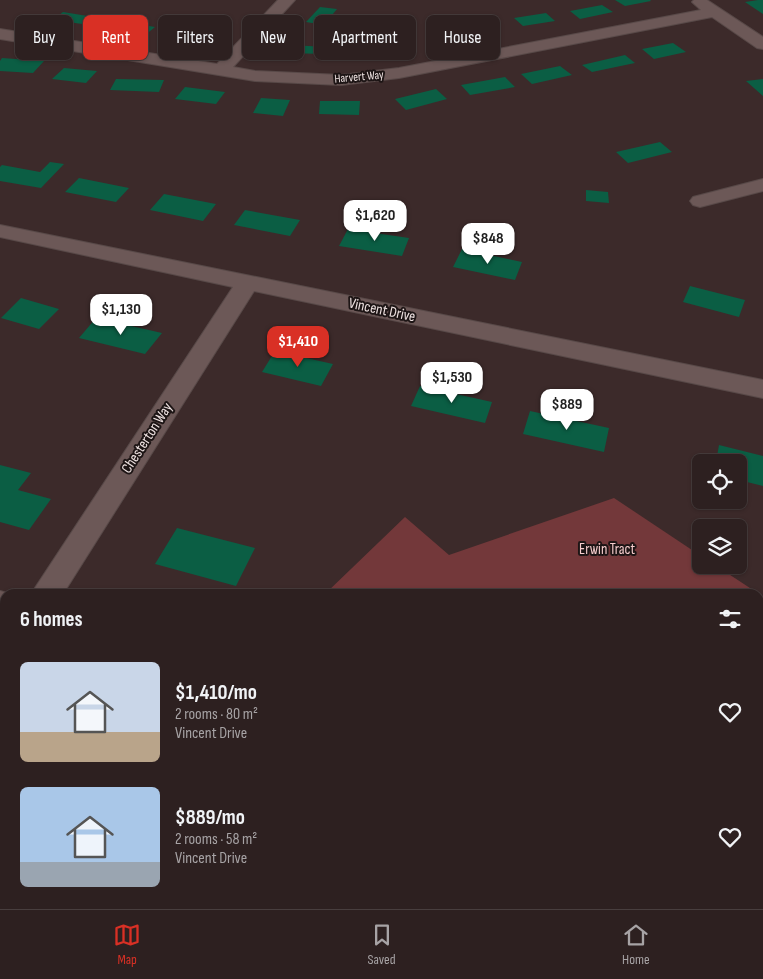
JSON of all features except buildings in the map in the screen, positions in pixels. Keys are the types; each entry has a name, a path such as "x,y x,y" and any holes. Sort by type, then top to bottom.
{"street":[{"path":"221,70 287,0"},
{"path":"697,0 763,44"},
{"name":"Harvert Way","path":"0,34 255,76 341,80 399,73 715,12"},
{"path":"700,201 763,185"},
{"name":"Vincent Drive","path":"0,231 763,389"},
{"name":"Chesterton Way","path":"49,589 248,282"}],"green space":[{"name":"Erwin Tract","path":"614,498 692,550 692,574 729,574 751,589 330,589 405,517 449,555"}]}
